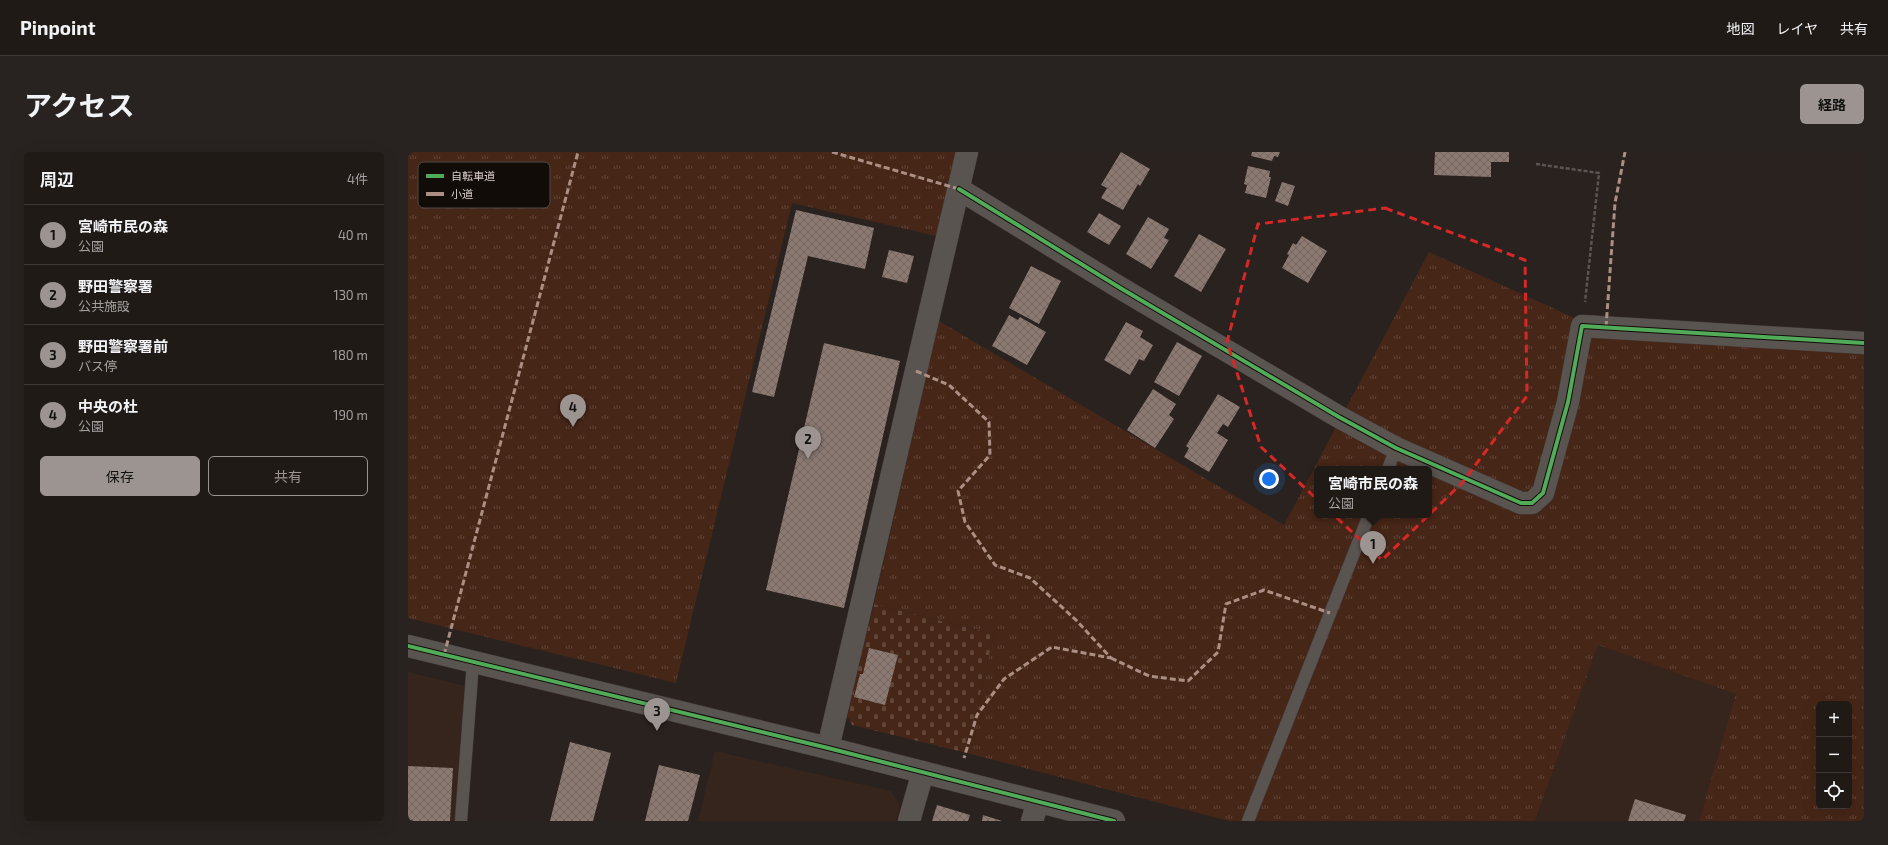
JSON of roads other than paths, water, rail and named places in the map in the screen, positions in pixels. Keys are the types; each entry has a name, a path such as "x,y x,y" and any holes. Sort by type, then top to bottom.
{"street":[{"path":"828,748 967,152"},
{"path":"958,189 1122,289 1339,417 1396,448 1521,503 1532,503 1543,493 1568,402 1582,326 1864,343"},
{"path":"408,646 923,772 1035,811 1114,821"},
{"path":"909,821 923,772"}],"lane":[{"path":"1389,466 1396,448"},
{"path":"1248,821 1369,518"},
{"path":"461,821 473,662"}],"place":[{"name":"中央の杜","path":"573,427"},
{"name":"野田警察署","path":"808,459"},
{"name":"宮崎市民の森","path":"1373,564"},
{"name":"野田警察署前","path":"657,731"}]}
